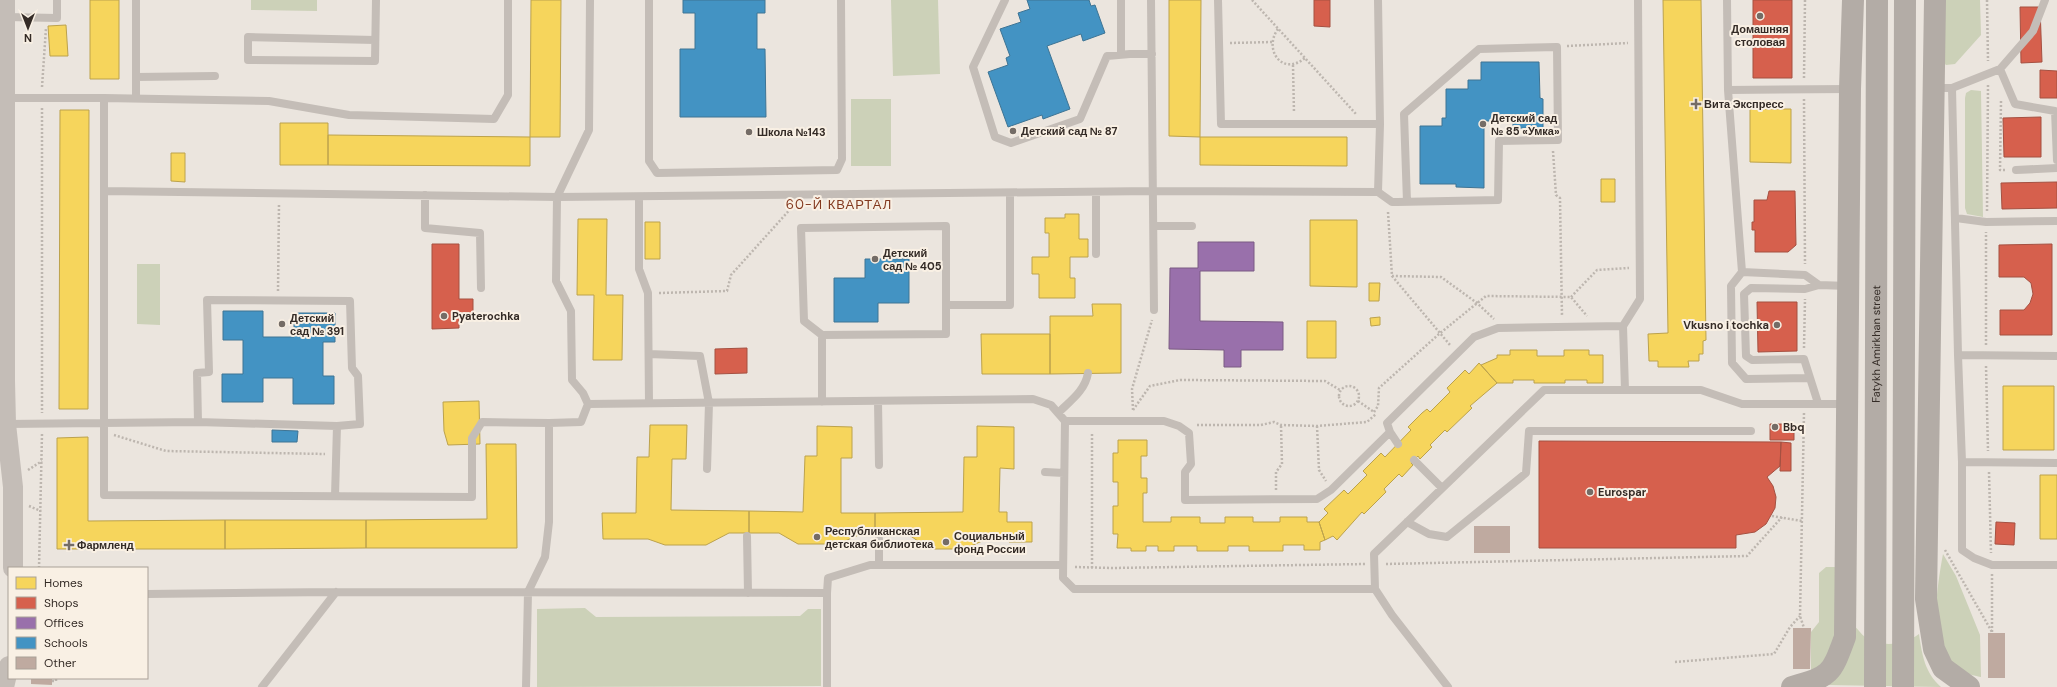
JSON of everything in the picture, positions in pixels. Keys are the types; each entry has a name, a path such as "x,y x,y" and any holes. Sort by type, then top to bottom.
{"main road":[{"path":"1792,687 1822,678 1835,664 1845,637 1850,89 1853,0"},
{"path":"1862,0 1877,96"},
{"name":"Fatykh Amirkhan street","path":"1875,687 1877,0"},
{"path":"1902,687 1905,0"},
{"path":"1905,36 1914,0"},
{"path":"1935,0 1943,88 1926,599 1934,649 1943,668 1969,687"},
{"path":"1845,597 1856,620 1866,629 1892,634 1909,629 1919,620 1926,599"}],"street":[{"path":"5,8 2,98 2,381 12,487 13,567"},
{"path":"0,458 6,424"},
{"path":"4,687 8,670"}],"lane":[{"path":"5,8 46,18 57,18 57,0"},
{"path":"136,0 136,98"},
{"path":"376,0 376,40 375,61 248,60 248,37 376,40"},
{"path":"2,98 136,98 269,101 349,115 494,119 508,95 508,0"},
{"path":"104,98 104,495 472,496 472,438 482,422 581,422 588,404 583,392 572,380 571,312 556,281 557,197 589,130 590,0"},
{"path":"649,0 649,161 657,173 837,170 842,160 841,0"},
{"path":"1005,0 973,67 995,137 1011,143 1080,119 1107,56 1121,54 1152,54"},
{"path":"1121,0 1121,54"},
{"path":"1151,0 1154,310"},
{"path":"1218,0 1221,124 1380,124"},
{"path":"1378,0 1380,124 1378,192"},
{"path":"1625,390 1623,326 1640,299 1638,0"},
{"path":"1727,0 1728,90 1742,272 1731,286 1732,363 1746,379 1810,378"},
{"path":"2045,0 2033,31 2000,68 1988,74 1943,88 1956,218 1958,355 1962,462 1962,550 1974,558 1992,565 2057,565"},
{"path":"104,191 557,197 803,196 1154,191 1378,192 1392,202 1407,202 1498,200 1499,141 1558,140 1557,47 1479,49 1404,114 1407,202"},
{"path":"2000,68 2015,104 2055,111 2057,160"},
{"path":"136,77 215,76"},
{"path":"1728,90 1850,89"},
{"path":"2016,170 2057,168"},
{"path":"1096,192 1096,254"},
{"path":"946,305 1010,305 1010,193"},
{"path":"425,195 425,228 480,233 481,288"},
{"path":"639,197 639,269 648,293 649,403"},
{"path":"1956,218 1986,222 2057,221"},
{"path":"946,226 946,334 822,335 804,321 801,228 946,226"},
{"path":"1154,226 1192,226"},
{"path":"1742,272 1805,275 1819,285"},
{"path":"1818,403 1804,359 1752,360 1746,356 1744,294 1751,288 1805,289 1819,285 1848,286"},
{"path":"6,424 198,422 337,426 360,424 358,376 352,368 350,301 207,300 209,372 197,373 198,422"},
{"path":"1398,444 1390,432 1387,423 1474,337 1503,328 1623,326"},
{"path":"822,335 822,402"},
{"path":"649,354 700,356 709,403 707,469"},
{"path":"1958,355 2057,356"},
{"path":"1058,413 1083,389 1086,384 1088,373"},
{"path":"1448,687 1392,615 1376,589 1376,564 1374,554 1544,390 1701,390 1742,404 1847,404"},
{"path":"588,404 1033,399 1051,405 1065,421 1063,578 1074,589 1376,589"},
{"path":"878,401 878,465"},
{"path":"1065,421 1164,421 1180,426 1189,433 1191,464 1185,472 1185,500 1317,499 1331,490 1390,432"},
{"path":"526,687 528,592 545,557 549,522 549,423"},
{"path":"335,496 337,426"},
{"path":"1407,522 1429,534 1447,537 1526,473 1529,432 1751,431"},
{"path":"1414,460 1442,488"},
{"path":"1962,462 2057,463"},
{"path":"1045,472 1064,473"},
{"path":"747,536 748,593"},
{"path":"879,539 879,565"},
{"path":"827,687 828,578 870,565 1063,565"},
{"path":"262,687 336,592"},
{"path":"148,594 336,592 827,593"}],"path":[{"path":"1252,0 1365,124"},
{"path":"1942,544 1992,632 1992,565 1986,356 1988,0"},
{"path":"1805,1 1805,275"},
{"path":"39,567 42,423 42,98 46,18"},
{"path":"1278,29 1275,33 1273,50 1282,64 1293,65 1305,58"},
{"path":"1219,44 1273,42"},
{"path":"1557,47 1638,43"},
{"path":"1293,65 1294,124"},
{"path":"2015,104 2001,101 2000,170 2016,170"},
{"path":"1545,140 1553,148 1556,195 1560,198 1563,297 1562,327"},
{"path":"1378,192 1388,209 1392,276 1439,334 1457,353"},
{"path":"278,300 279,194"},
{"path":"648,293 727,291 731,274 803,196"},
{"path":"1180,426 1261,425 1274,422 1281,425 1317,426 1367,422 1375,413 1378,406 1379,388 1439,334 1486,296 1571,297 1597,270 1639,267"},
{"path":"1392,276 1442,277 1477,303 1503,328"},
{"path":"1804,359 1805,289"},
{"path":"1571,297 1596,326"},
{"path":"1133,410 1132,389 1152,325 1154,310"},
{"path":"1125,421 1150,386 1180,380 1325,381 1340,390"},
{"path":"1346,386 1356,388 1359,394 1358,401 1353,405 1344,405 1340,400 1340,390 1346,386"},
{"path":"1358,401 1387,423"},
{"path":"1804,404 1800,616 1804,628"},
{"path":"1092,421 1092,568"},
{"path":"1276,499 1276,472 1282,464 1281,425"},
{"path":"1317,426 1319,470 1331,490"},
{"path":"104,432 166,451 336,454"},
{"path":"1772,516 1802,521"},
{"path":"1076,567 1376,564 1747,556 1782,517"},
{"path":"1675,662 1774,654 1790,627 1800,616"},
{"path":"52,681 56,681 56,679"}],"green space":[{"path":"251,0 317,0 317,11 251,10"},
{"path":"891,0 938,0 940,74 893,76"},
{"path":"1943,0 1980,0 1981,35 1955,64 1946,65 1942,61"},
{"path":"1971,90 1981,91 1983,217 1967,214 1965,208 1965,98 1966,93"},
{"path":"851,99 891,99 891,166 851,166"},
{"path":"137,264 160,264 160,325 137,324"},
{"path":"1943,554 1956,576 1980,635 1981,677 1953,668 1947,663 1941,653 1936,626 1936,610"},
{"path":"1826,567 1837,567 1837,636 1821,667 1811,670 1811,632 1819,622 1819,573"},
{"path":"585,608 596,617 800,616 808,609 821,609 821,686 537,687 537,609"},
{"path":"1854,626 1865,637 1878,643 1886,644 1907,641 1919,634 1925,663 1931,676 1941,687 1828,685"}],"building: Homes":[{"path":"90,0 119,0 119,79 90,79"},
{"path":"531,0 561,0 560,137 530,137"},
{"path":"1169,0 1201,0 1200,137 1169,136"},
{"path":"1663,0 1701,0 1706,340 1703,341 1703,354 1699,354 1699,361 1688,361 1689,367 1658,367 1658,361 1649,361 1648,334 1668,333"},
{"path":"66,25 68,56 50,56 48,26"},
{"path":"1750,109 1791,109 1791,163 1750,162"},
{"path":"60,110 89,110 88,409 59,409"},
{"path":"280,123 328,123 328,165 280,165"},
{"path":"328,135 530,137 530,166 328,165"},
{"path":"1200,137 1347,137 1347,166 1200,165"},
{"path":"171,153 185,153 185,182 171,181"},
{"path":"1601,179 1615,179 1615,202 1601,202"},
{"path":"1065,214 1079,214 1079,239 1088,239 1088,257 1070,257 1070,278 1075,278 1075,298 1039,298 1039,274 1032,274 1032,257 1049,257 1049,233 1045,233 1045,218 1065,218"},
{"path":"578,219 607,219 606,295 623,295 622,360 593,360 594,295 577,295"},
{"path":"1310,220 1357,220 1357,287 1310,286"},
{"path":"645,222 660,222 660,259 645,259"},
{"path":"1369,283 1380,283 1379,301 1369,301"},
{"path":"1092,304 1121,304 1121,373 1050,374 1050,316 1093,316"},
{"path":"1380,317 1380,325 1371,326 1370,318"},
{"path":"1307,321 1336,321 1336,358 1307,358"},
{"path":"981,334 1050,334 1050,374 982,374"},
{"path":"1510,350 1537,350 1537,356 1564,356 1564,350 1589,350 1589,355 1603,355 1603,383 1587,383 1587,380 1565,380 1565,383 1534,383 1534,380 1513,380 1513,383 1497,383 1481,365 1497,358 1497,355 1510,355"},
{"path":"1479,363 1497,383 1470,406 1472,408 1447,432 1445,430 1430,445 1432,447 1420,459 1418,456 1411,463 1413,465 1402,477 1399,474 1384,489 1386,492 1364,514 1362,512 1337,540 1333,536 1325,540 1319,522 1328,513 1324,509 1344,490 1348,494 1367,475 1363,471 1381,453 1385,457 1411,430 1408,427 1422,413 1427,409 1430,412 1450,392 1447,388 1465,370 1469,374"},
{"path":"2003,386 2054,386 2054,450 2003,450"},
{"path":"479,401 480,444 448,445 444,431 443,402"},
{"path":"650,425 687,425 686,459 672,459 671,510 749,511 749,533 729,533 706,545 665,545 648,539 603,539 602,513 636,513 637,457 649,457"},
{"path":"817,426 852,427 852,458 841,458 841,513 875,513 875,533 861,534 838,544 798,544 779,533 749,533 749,511 803,512 805,456 817,456"},
{"path":"977,426 1014,427 1014,469 1000,468 999,512 1007,512 1007,522 1032,522 1032,542 1009,542 1009,538 989,538 964,549 930,549 906,533 875,533 875,513 963,512 964,457 977,457"},
{"path":"88,437 88,521 225,520 225,549 57,549 57,438"},
{"path":"1118,440 1147,440 1147,456 1141,456 1141,478 1147,478 1147,493 1143,493 1143,522 1171,522 1171,517 1200,517 1200,523 1225,523 1225,517 1253,517 1253,522 1280,522 1280,517 1307,517 1307,522 1319,522 1325,540 1320,542 1320,550 1304,550 1304,545 1283,545 1283,551 1249,551 1249,546 1228,546 1228,551 1197,551 1197,546 1174,546 1174,551 1158,551 1158,546 1146,546 1146,551 1131,551 1131,548 1117,548 1118,534 1113,534 1113,506 1118,506 1118,482 1113,482 1113,453 1118,453"},
{"path":"486,444 516,444 517,548 366,548 366,520 487,519"},
{"path":"2040,475 2057,475 2057,539 2040,539"},
{"path":"225,520 366,520 366,548 225,549"}],"building: Shops":[{"path":"1314,0 1330,0 1330,27 1314,26"},
{"path":"1753,0 1792,0 1792,78 1753,78"},
{"path":"2020,7 2040,7 2042,62 2021,63"},
{"path":"2040,70 2057,71 2057,98 2040,98"},
{"path":"2041,117 2041,157 2004,157 2003,118"},
{"path":"2057,182 2057,208 2002,209 2001,183"},
{"path":"1769,191 1795,191 1796,245 1788,252 1755,252 1755,230 1752,230 1752,222 1754,222 1754,200 1767,200"},
{"path":"432,244 459,244 459,299 473,299 473,316 459,316 459,328 432,329"},
{"path":"2052,244 2052,335 2000,335 2000,310 2024,310 2030,303 2033,294 2031,283 2024,277 1999,277 1999,245"},
{"name":"Vkusno i tochka","path":"1757,302 1797,302 1797,351 1758,352"},
{"path":"747,348 747,373 715,374 715,349"},
{"path":"1770,424 1794,424 1794,440 1770,440"},
{"path":"1539,441 1781,442 1780,466 1767,477 1773,486 1776,497 1775,508 1766,524 1755,532 1736,535 1736,548 1539,548"},
{"path":"1781,442 1791,443 1791,471 1780,471"},
{"path":"1996,522 2015,523 2014,545 1995,544"}],"building: Offices":[{"path":"1198,242 1254,242 1254,271 1200,271 1200,321 1283,322 1283,350 1241,350 1241,367 1224,367 1224,350 1169,349 1170,268 1198,268"}],"building: Schools":[{"path":"683,0 765,0 765,13 757,13 757,49 765,49 766,117 680,117 680,49 695,49 695,13 683,13"},
{"path":"1027,0 1089,0 1091,6 1095,5 1105,33 1083,41 1081,34 1047,46 1070,109 1043,119 1042,115 1008,127 988,72 1008,65 1006,58 1010,56 1000,29 1021,22 1018,13 1030,9"},
{"path":"1481,62 1539,62 1540,98 1543,99 1543,128 1513,128 1513,121 1484,121 1484,188 1456,187 1456,184 1420,184 1420,126 1442,126 1442,118 1446,118 1446,89 1468,89 1468,80 1481,80"},
{"path":"865,259 909,259 909,303 878,303 878,322 834,322 834,278 865,278"},
{"path":"223,311 263,311 263,337 294,337 294,313 335,313 335,342 323,342 323,376 334,376 334,404 293,404 293,378 263,378 263,402 222,402 222,374 243,374 243,340 223,340"},
{"path":"272,430 298,431 297,442 272,442"}],"building: Other":[{"path":"1474,526 1510,526 1510,553 1474,553"},
{"path":"1793,628 1811,628 1810,669 1793,669"},
{"path":"1988,633 2005,633 2005,678 1988,678"},
{"path":"31,679 52,679 52,685 31,684"}],"place":[{"name":"Домашняя столовая","path":"1760,16"},
{"name":"Вита Экспресс","path":"1696,104"},
{"name":"Детский сад № 85 «Умка»","path":"1483,124"},
{"name":"Детский сад № 87","path":"1013,131"},
{"name":"Школа №143","path":"749,132"},
{"name":"Детский сад № 405","path":"875,259"},
{"name":"Pyaterochka","path":"444,316"},
{"name":"Детский сад № 391","path":"282,324"},
{"name":"Vkusno i tochka","path":"1777,325"},
{"name":"Bbq","path":"1775,427"},
{"name":"Eurospar","path":"1590,492"},
{"name":"Республиканская детская библиотека","path":"817,537"},
{"name":"Социальный фонд России","path":"946,542"},
{"name":"Фармленд","path":"69,545"}],"district":[{"name":"60-Й КВАРТАЛ","path":"839,204"}]}
